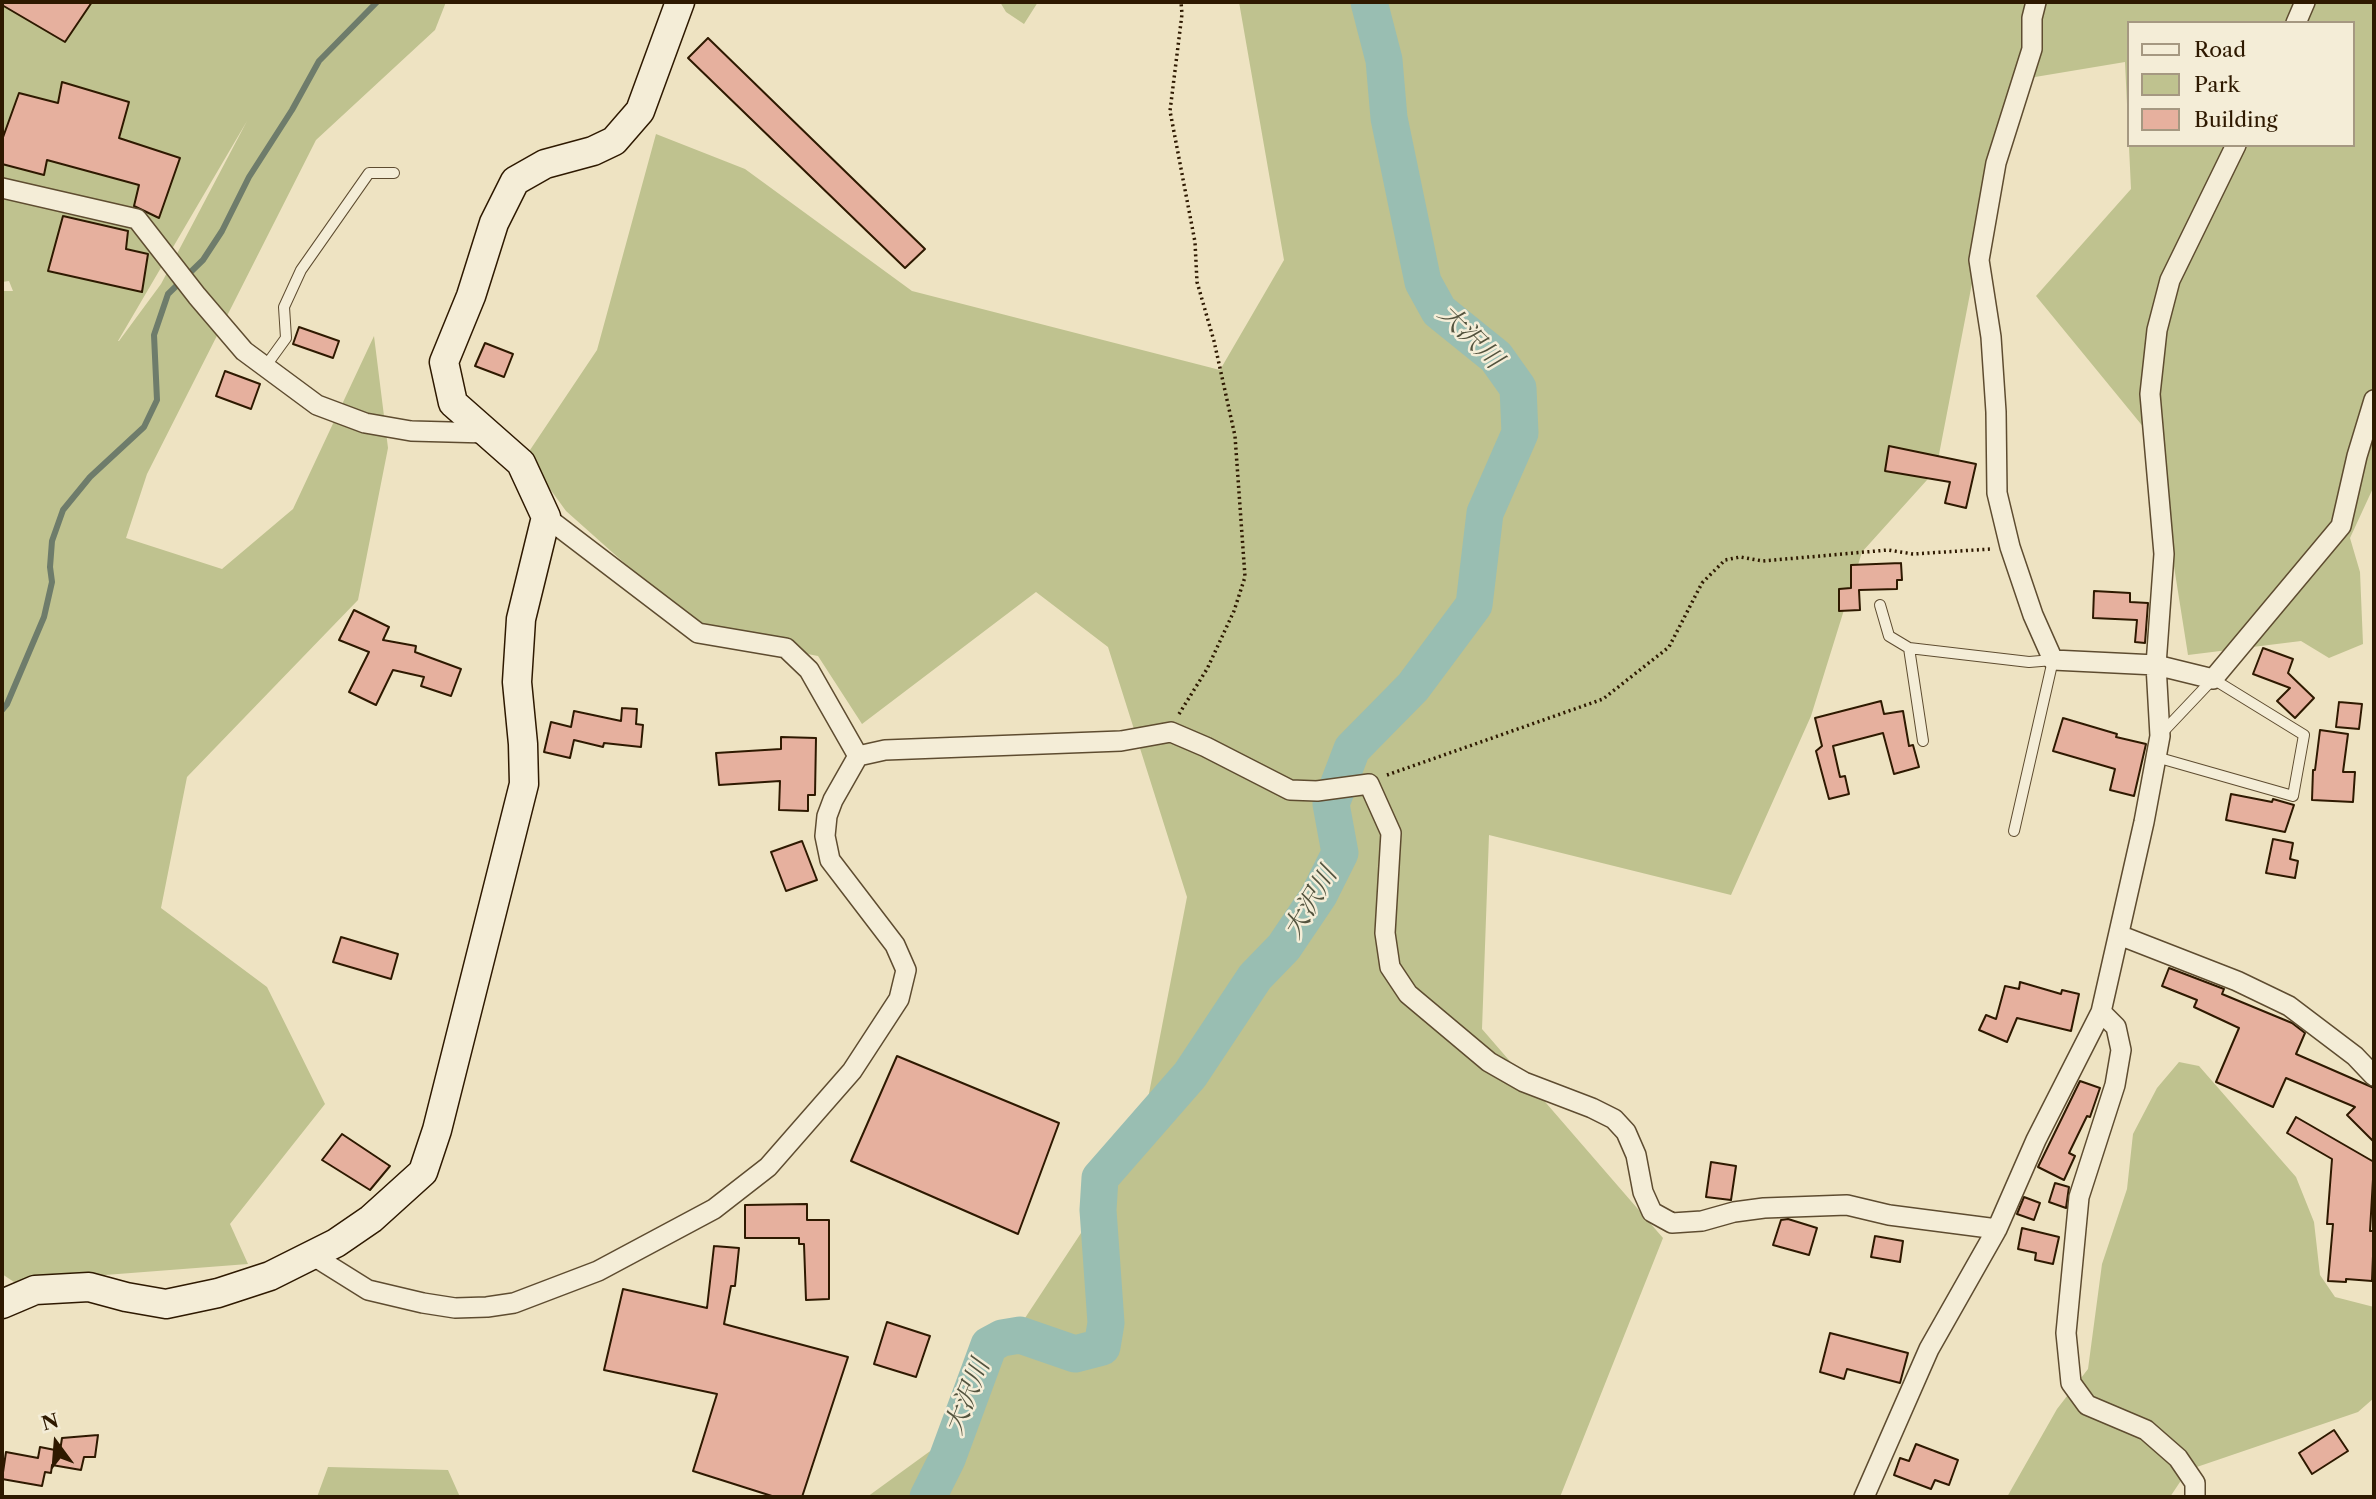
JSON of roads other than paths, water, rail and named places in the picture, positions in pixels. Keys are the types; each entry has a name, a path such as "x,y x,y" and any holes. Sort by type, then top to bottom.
{"street":[{"path":"680,2 640,111 614,141 593,151 545,164 515,181 494,223 471,296 444,362 453,403 521,463 546,517 698,633 786,648 809,670 858,756"},
{"path":"2036,2 2032,18 2032,49 1996,163 1979,260 1991,337 1996,412 1997,493 2010,548 2033,615 2053,660 2156,665 2213,679 2341,526 2357,456 2374,400"},
{"path":"2297,21 2305,2"},
{"path":"1864,1497 1929,1349 1997,1229 2036,1140 2101,1012 2144,822 2160,736 2156,665 2164,554 2150,394 2157,330 2169,280 2235,147"},
{"path":"2,188 137,219 244,351 317,405 365,423 411,431 487,433"},
{"path":"2,1304 35,1290 89,1287 166,1304 218,1293 270,1276 336,1243 371,1219 423,1172 437,1130 524,784 517,682 521,619 546,517"},
{"path":"312,1255 368,1290 455,1308 487,1307 514,1303 598,1271 714,1209 768,1167 852,1071 899,999 906,970 895,945 830,860 825,836 827,816 833,800 858,756 885,750 1121,741 1171,732 1290,790 1317,791 1370,784 1391,833 1385,933 1390,967 1408,994 1489,1062 1524,1082 1614,1119 1626,1132 1636,1155 1643,1192 1652,1212 1672,1223 1702,1221 1734,1212 1764,1208 1847,1205 1889,1215 1997,1229"},
{"path":"2119,935 2237,981 2289,1006 2355,1056 2374,1076"},
{"path":"2101,1012 2116,1027 2121,1050 2115,1085 2079,1197 2066,1333 2071,1383 2087,1405 2146,1430 2178,1458 2195,1483 2195,1497"}],"lane":[{"path":"265,367 286,338 284,307 301,270 369,173 394,173"},
{"path":"1880,605 1889,636 1909,648 2029,662 2053,660 2014,831"},
{"path":"1909,648 1923,741"},
{"path":"2156,757 2293,796 2304,735 2213,679 2160,736"}],"waterway":[{"path":"2,710 44,617 52,582 52,541 63,510 90,477 144,427 157,400 154,335 168,294 203,260 222,231 249,177 292,110 319,61 377,2"},
{"name":"大沢川","path":"928,1497 947,1459 989,1345 1002,1338 1020,1335 1075,1354 1102,1347 1106,1323 1098,1210 1100,1178 1190,1075 1255,977 1284,947 1319,895 1340,853 1331,804 1352,749 1413,687 1474,605 1485,513 1520,433 1518,388 1496,357 1439,311 1423,282 1389,118 1384,60 1369,2"}]}
